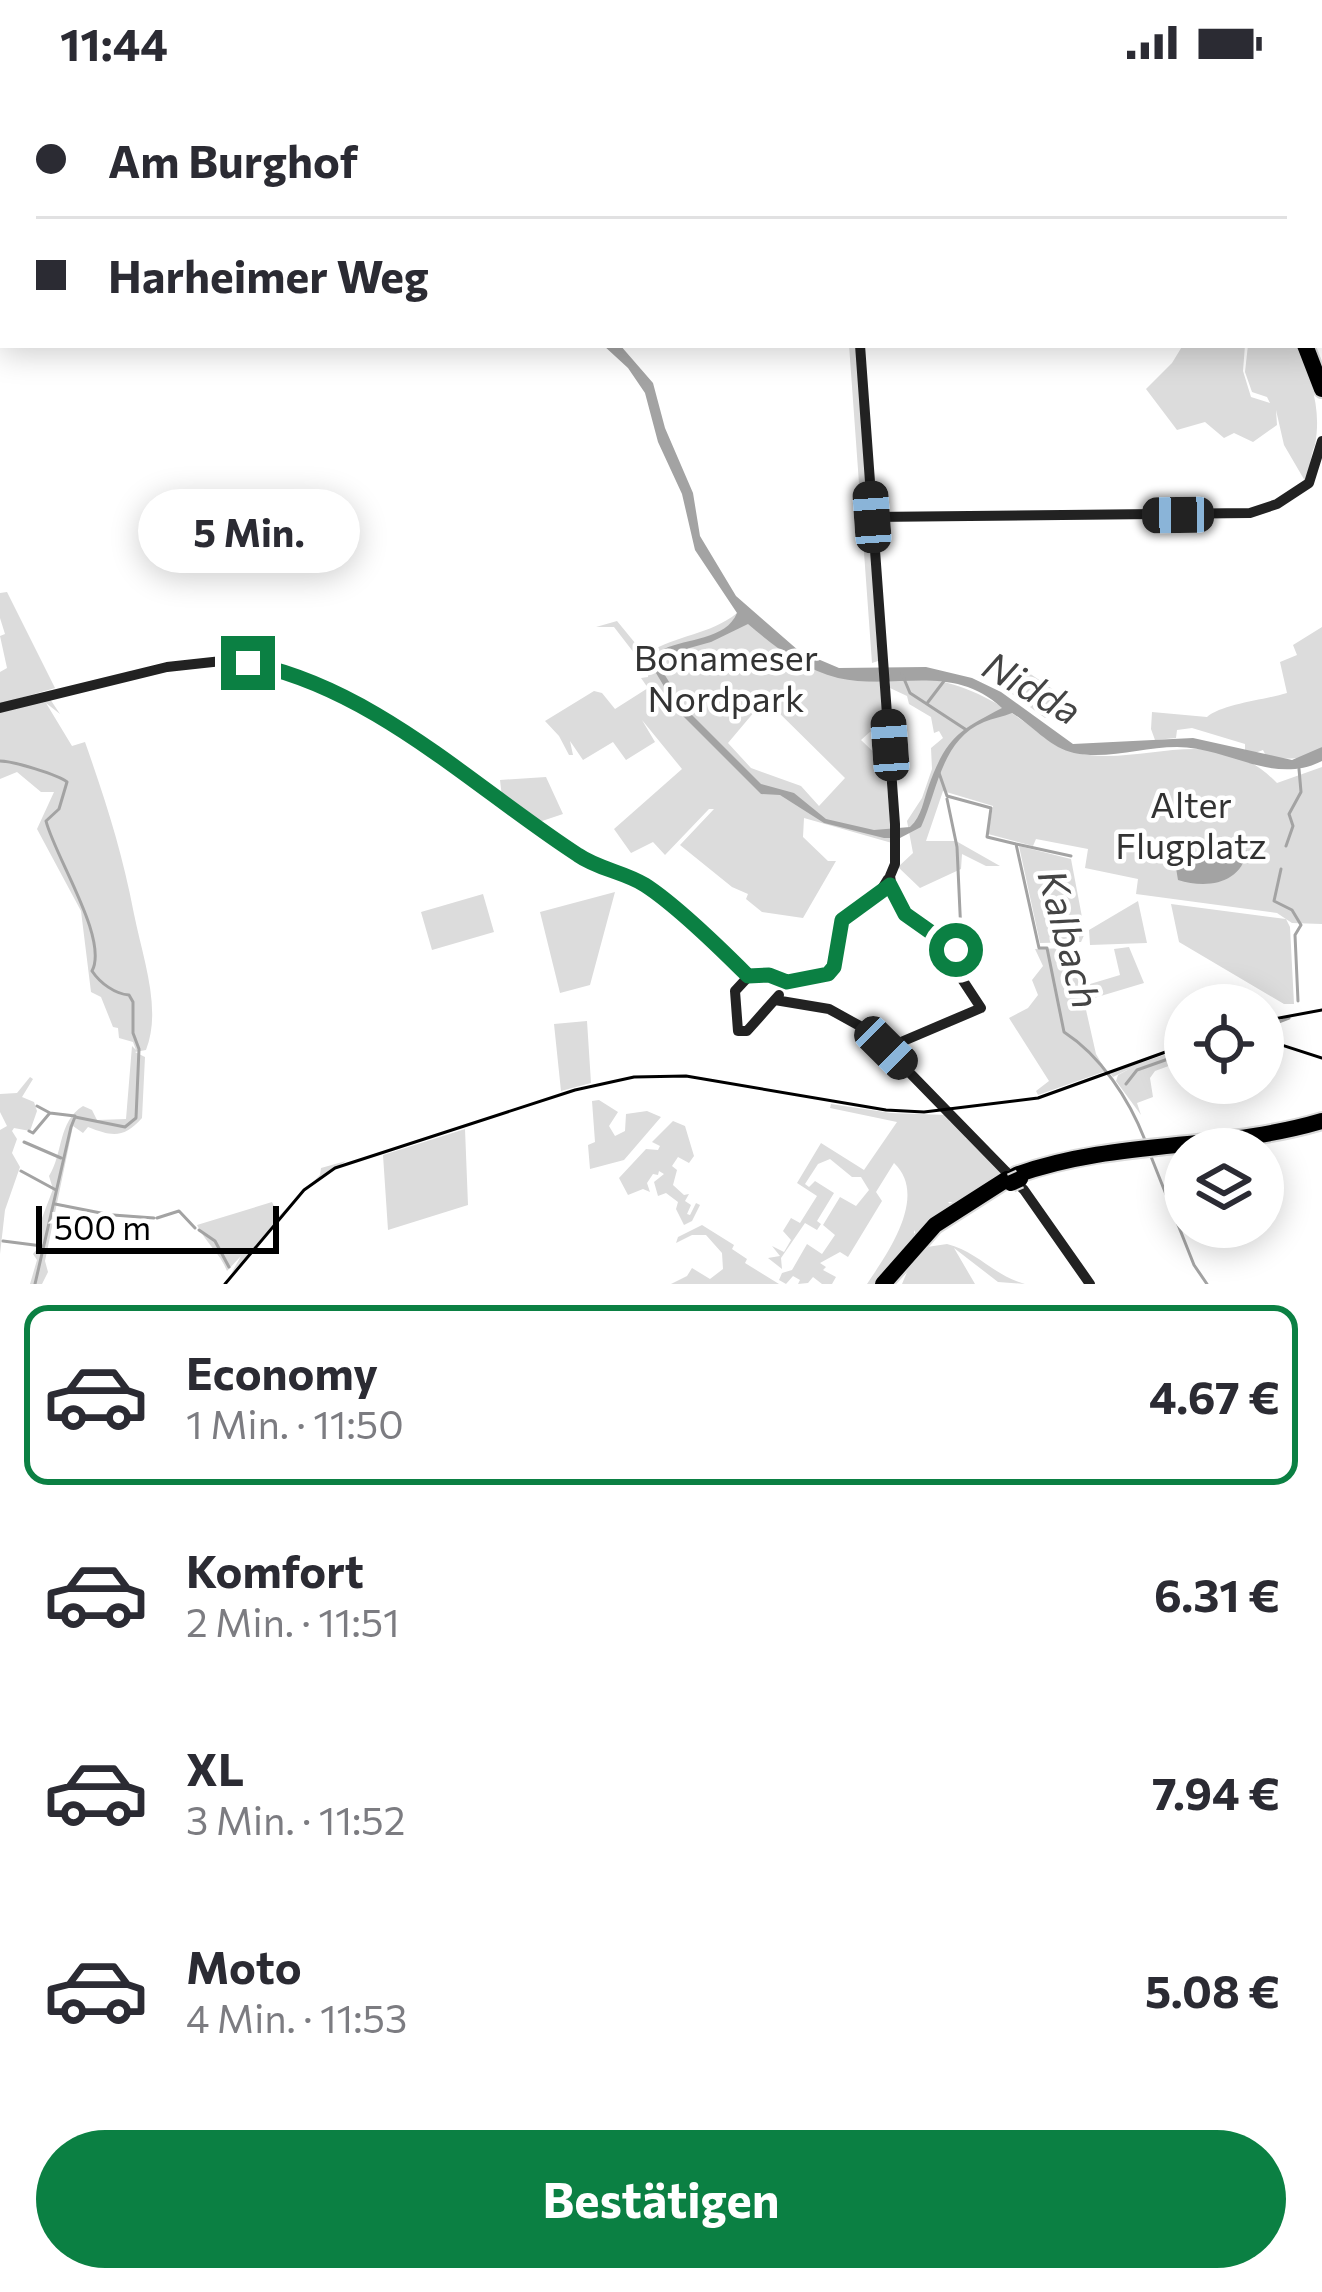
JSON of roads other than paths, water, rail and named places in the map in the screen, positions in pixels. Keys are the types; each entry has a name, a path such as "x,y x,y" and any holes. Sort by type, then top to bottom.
{"highway":[{"path":"1309,348 1322,389"},
{"path":"887,1284 935,1225 1014,1179 1077,1159 1250,1142 1322,1124"}],"street":[{"path":"748,976 735,991 741,1029 776,1000 784,985 831,972 842,920 888,882 895,862 860,348"},
{"path":"872,517 1243,514 1267,508 1307,485 1316,472 1322,441"},
{"path":"0,708 167,667 227,661 293,674 362,709 581,857 645,885 748,976 769,975 797,1001"},
{"path":"886,1048 980,1009 958,974 958,951 905,914 888,882"},
{"path":"776,1000 839,1013 866,1028 1038,1206 1090,1284"}],"waterway":[{"path":"902,674 910,693 965,729"},
{"path":"928,702 944,681"},
{"path":"0,761 67,782 59,809 46,821 87,919 95,957 92,971 108,987 129,995 139,1049 136,1118 125,1127 75,1117 35,1284"},
{"path":"1286,846 1293,826 1289,814 1301,792 1299,769"},
{"name":"Kalbach","path":"938,770 947,796 991,808 987,837 1016,844 1039,948 1047,948 1064,1032 1112,1080 1145,1140"},
{"path":"947,799 957,847 961,934"},
{"path":"1016,844 1071,856"},
{"path":"1281,869 1274,901 1292,910 1301,925 1295,935 1298,1001"},
{"path":"1284,1020 1289,1018"},
{"path":"1126,1084 1137,1070 1164,1060"},
{"path":"37,1106 75,1116"},
{"path":"29,1131 33,1133 49,1114"},
{"path":"24,1142 61,1158"},
{"name":"Kalbach","path":"1150,1154 1194,1265 1207,1284"},
{"path":"21,1171 56,1190"},
{"path":"55,1204 111,1215"},
{"path":"157,1218 179,1211 195,1228"},
{"path":"113,1215 154,1218"},
{"path":"199,1230 215,1241 229,1267"},
{"path":"3,1241 42,1246"}],"tram line":[{"path":"1284,1017 1322,1010"},
{"path":"1284,1046 1322,1058"},
{"path":"225,1284 304,1190 335,1168 575,1090 634,1077 686,1076 886,1110 924,1112 1038,1098 1164,1053"}],"park label":[{"name":"Bonameser Nordpark","path":"726,678"},
{"name":"Alter Flugplatz","path":"1191,826"}],"water label":[{"name":"Nidda","path":"1032,688"}]}
